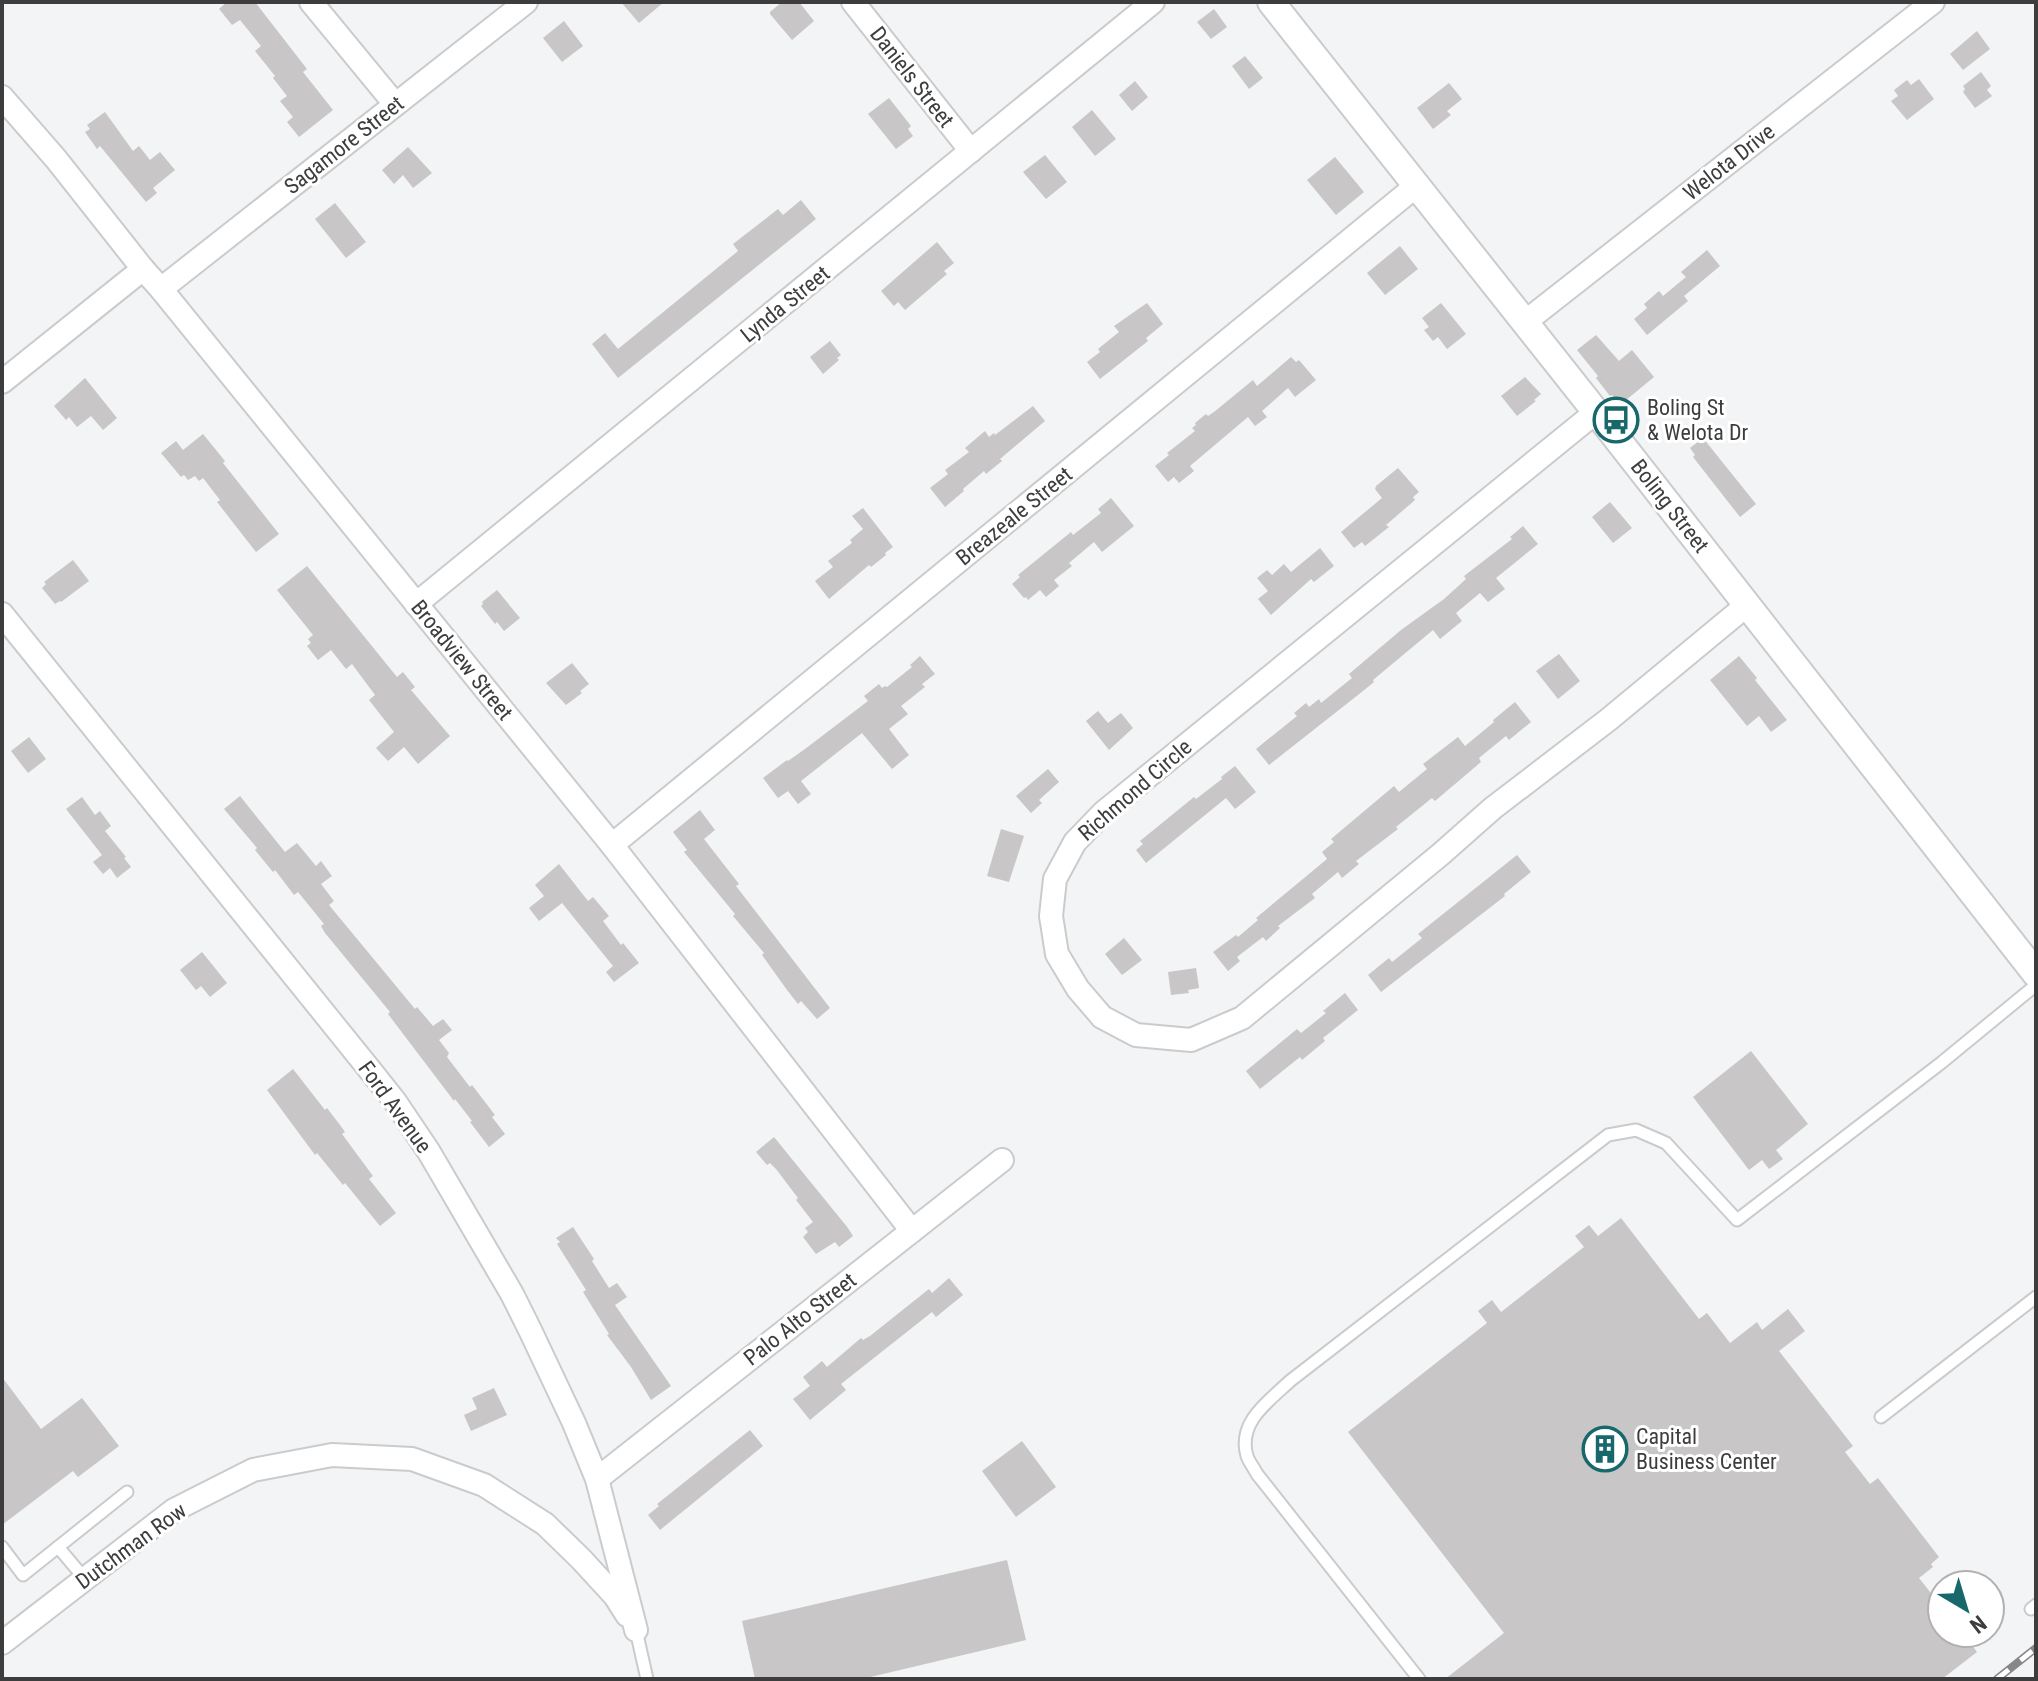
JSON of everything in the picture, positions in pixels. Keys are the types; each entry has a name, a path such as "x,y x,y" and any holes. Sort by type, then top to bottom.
{"street":[{"path":"311,2 395,104"},
{"name":"Sagamore Street","path":"161,289 526,2"},
{"name":"Daniels Street","path":"853,2 971,151"},
{"name":"Lynda Street","path":"416,604 1153,2"},
{"name":"Boling Street","path":"1271,2 2036,974"},
{"name":"Welota Drive","path":"1525,322 1933,2"},
{"name":"Broadview Street","path":"2,97 612,845 912,1231"},
{"name":"Breazeale Street","path":"612,845 1416,186"},
{"path":"2,382 143,269"},
{"name":"Richmond Circle","path":"1596,412 1115,803 1075,842 1055,879 1051,916 1057,954 1078,989 1102,1017 1136,1035 1191,1040 1242,1018 1493,808 1608,720 1747,605"},
{"name":"Ford Avenue","path":"2,614 402,1112 429,1152 512,1294 568,1410 597,1479 636,1630"},
{"name":"Palo Alto Street","path":"597,1479 1002,1160"},
{"name":"Dutchman Row","path":"2,1643 174,1510 253,1470 332,1455 412,1459 484,1485 545,1524 615,1596 636,1630"}],"lane":[{"path":"1419,1679 1257,1474 1247,1456 1245,1435 1255,1413 1290,1381 1608,1135 1636,1130 1666,1143 1737,1220 1941,1063 2036,985"},
{"path":"1881,1417 2036,1297"},
{"path":"2,1547 23,1575 127,1492"},
{"path":"58,1547 85,1579"},
{"name":"Ford Avenue","path":"636,1630 647,1679"}],"building":[{"path":"227,2 255,2 307,69 303,72 333,110 299,137 287,122 293,117 280,101 287,96 255,51 261,46 240,20 232,25 219,9"},
{"path":"621,2 664,2 639,23"},
{"path":"782,2 799,2 814,21 792,40 770,14"},
{"path":"1214,9 1227,27 1211,39 1197,22"},
{"path":"564,21 583,46 562,62 543,38"},
{"path":"1977,31 1990,49 1963,70 1950,54"},
{"path":"1245,56 1263,78 1249,89 1232,66"},
{"path":"1981,72 1991,86 1987,90 1992,96 1975,108 1963,92 1963,86"},
{"path":"1919,79 1934,99 1907,120 1891,101 1898,96 1894,90 1907,80 1911,85"},
{"path":"1135,81 1148,97 1132,111 1119,95"},
{"path":"1449,83 1462,99 1447,111 1451,115 1433,129 1417,108"},
{"path":"889,98 911,126 908,129 913,136 896,149 868,114"},
{"path":"1092,110 1116,139 1095,156 1072,127"},
{"path":"105,112 133,151 139,146 150,160 160,152 175,170 153,188 157,193 146,202 85,132 90,129 87,125"},
{"path":"408,147 432,173 413,188 403,175 394,184 382,170"},
{"path":"1045,155 1067,182 1046,199 1023,172"},
{"path":"1335,157 1364,192 1336,215 1307,180"},
{"path":"801,200 816,219 618,378 592,344 605,333 618,349 738,251 733,244 778,209 783,215"},
{"path":"335,203 366,242 346,258 315,219"},
{"path":"937,242 954,263 944,271 947,274 905,310 898,302 894,306 881,291"},
{"path":"1400,246 1418,269 1385,295 1367,273"},
{"path":"1707,250 1720,266 1684,296 1688,301 1647,335 1634,319 1647,308 1644,304 1659,291 1663,296 1686,277 1681,272"},
{"path":"1147,303 1163,324 1146,338 1148,341 1100,379 1087,362 1119,332 1114,326"},
{"path":"1441,303 1466,334 1447,349 1438,337 1433,341 1424,330 1429,327 1422,318"},
{"path":"1596,335 1619,361 1632,350 1654,377 1620,405 1577,350"},
{"path":"830,341 841,355 823,374 810,357"},
{"path":"1291,357 1296,362 1299,360 1316,380 1295,397 1288,388 1262,411 1267,417 1255,426 1248,417 1190,466 1194,471 1179,483 1174,477 1168,482 1155,466 1195,431 1192,428 1195,423 1214,412 1253,380 1257,386"},
{"path":"1525,377 1541,394 1517,416 1501,396"},
{"path":"85,378 117,418 103,430 91,416 77,427 54,406"},
{"path":"1033,406 1045,421 945,507 930,488 948,474 945,470 969,452 965,448 985,431 989,437 995,435"},
{"path":"203,434 279,534 256,552 217,502 220,500 203,478 199,481 195,476 188,480 184,475 181,477 161,453 176,441 183,450"},
{"path":"1703,438 1756,504 1740,517 1693,457 1695,455 1690,448"},
{"path":"1398,468 1419,492 1413,497 1415,500 1365,546 1362,542 1354,548 1341,532 1382,498 1376,486"},
{"path":"1111,498 1134,526 1102,552 1094,542 1054,580 1059,586 1046,597 1040,590 1028,600 1024,598 1012,584 1020,577 1018,575 1071,532 1073,535 1101,513 1098,509"},
{"path":"1610,502 1632,528 1613,543 1592,517"},
{"path":"863,508 893,547 829,599 815,581 833,567 828,561 852,543 850,540 863,529 852,516"},
{"path":"1523,526 1538,544 1496,578 1505,589 1488,602 1480,593 1456,613 1462,621 1440,639 1433,630 1374,682 1269,765 1256,749 1297,716 1294,713 1306,703 1309,707 1319,699 1321,703 1352,678 1349,674 1444,599 1466,579 1464,576 1512,539 1510,537"},
{"path":"1320,548 1334,566 1314,582 1311,579 1271,615 1258,599 1268,591 1257,578 1267,570 1272,575 1284,564 1291,572"},
{"path":"73,560 89,581 55,604 42,588 46,584 44,582"},
{"path":"307,566 397,677 403,672 415,687 411,690 450,736 418,764 404,747 388,761 376,748 394,732 369,700 375,695 352,664 346,669 331,650 318,660 307,646 311,643 308,639 313,635 277,590"},
{"path":"497,590 520,618 504,631 481,606"},
{"path":"1559,654 1580,681 1558,699 1536,671"},
{"path":"920,656 935,674 922,684 925,687 901,706 908,714 889,729 909,755 892,769 862,733 801,781 811,794 798,804 788,791 778,798 763,778 868,701 864,696 879,684 882,688 887,687 912,667 910,665"},
{"path":"1739,656 1787,720 1771,732 1759,716 1747,726 1710,680"},
{"path":"572,663 589,684 566,705 546,683"},
{"path":"1515,702 1531,722 1509,740 1506,736 1479,758 1481,762 1435,801 1432,798 1396,827 1398,829 1356,861 1359,864 1342,878 1338,872 1312,894 1315,898 1278,926 1280,928 1266,941 1263,937 1237,957 1240,961 1228,971 1213,952 1236,935 1238,937 1258,920 1256,918 1327,859 1322,852 1334,842 1331,839 1394,786 1399,792 1427,769 1423,764 1458,737 1465,746"},
{"path":"1098,711 1108,723 1121,713 1133,728 1109,750 1086,721"},
{"path":"29,737 46,759 28,773 11,751"},
{"path":"1235,766 1256,792 1235,809 1226,798 1146,863 1136,850 1143,844 1140,841"},
{"path":"1048,769 1059,782 1039,800 1042,803 1031,813 1016,796"},
{"path":"240,796 285,852 297,843 316,866 321,861 332,876 321,884 334,901 329,905 415,1009 417,1007 433,1026 443,1019 452,1030 439,1040 449,1053 447,1057 495,1115 492,1117 505,1134 489,1147 388,1014 390,1012 325,933 321,926 324,924 298,892 294,895 275,870 273,872 224,809"},
{"path":"82,797 95,815 100,811 111,826 105,831 131,867 117,878 110,868 103,874 93,862 102,855 66,809"},
{"path":"700,810 715,830 704,839 739,884 736,886 830,1008 817,1019 801,1001 798,1004 762,955 764,953 733,916 735,914 684,852 687,850 673,832"},
{"path":"1001,829 1024,836 1009,882 987,876"},
{"path":"1517,855 1531,872 1505,896 1381,992 1368,975 1389,958 1392,962 1422,938 1418,934"},
{"path":"559,864 588,901 593,897 609,916 603,921 639,963 614,982 606,972 613,966 562,903 539,921 529,908 544,896 535,885"},
{"path":"1124,938 1142,960 1122,975 1105,954"},
{"path":"202,952 227,983 210,997 201,986 196,990 180,970"},
{"path":"1196,968 1199,988 1188,990 1189,993 1171,995 1168,972"},
{"path":"1345,993 1358,1010 1323,1038 1325,1041 1302,1060 1300,1057 1260,1089 1246,1071 1297,1029 1301,1033"},
{"path":"1751,1051 1808,1124 1776,1150 1783,1159 1769,1169 1762,1160 1749,1170 1693,1097"},
{"path":"293,1069 340,1125 345,1132 342,1134 373,1176 369,1179 396,1213 380,1226 345,1183 343,1185 317,1153 315,1155 267,1090"},
{"path":"774,1137 853,1236 839,1247 835,1242 816,1254 803,1237 808,1232 805,1228 813,1222 776,1169 770,1163 767,1165 756,1152"},
{"name":"Capital Business Center","path":"1621,1218 1699,1319 1707,1313 1730,1343 1757,1322 1762,1330 1788,1309 1805,1331 1779,1351 1853,1446 1845,1452 1870,1484 1878,1478 1939,1557 1931,1564 1933,1567 1926,1569 1919,1578 1926,1587 1926,1649 1975,1649 1977,1652 1942,1679 1445,1679 1504,1633 1348,1432 1487,1323 1478,1311 1492,1300 1501,1312 1584,1247 1575,1236 1589,1225 1598,1236"},
{"path":"573,1227 609,1288 617,1283 627,1297 615,1305 671,1386 651,1400 607,1335 583,1292 586,1290 557,1244 560,1242 556,1238"},
{"path":"949,1278 963,1295 936,1317 932,1312 841,1384 846,1390 810,1420 793,1399 810,1386 803,1377 822,1361 827,1367 861,1338 870,1336 929,1289 932,1293"},
{"path":"2,1377 41,1429 82,1398 119,1446 78,1477 73,1471 2,1525"},
{"path":"494,1388 507,1415 471,1431 464,1415 477,1409 472,1398"},
{"path":"750,1430 763,1446 660,1530 648,1515 659,1506 657,1504"},
{"path":"1022,1441 1056,1487 1016,1517 982,1471"},
{"path":"1007,1560 1026,1640 862,1679 755,1679 742,1621"}],"railway":[{"path":"1997,1679 2036,1648"}],"place":[{"name":"Boling St & Welota Dr","path":"1616,420"},
{"name":"Capital Business Center","path":"1605,1449"}]}
